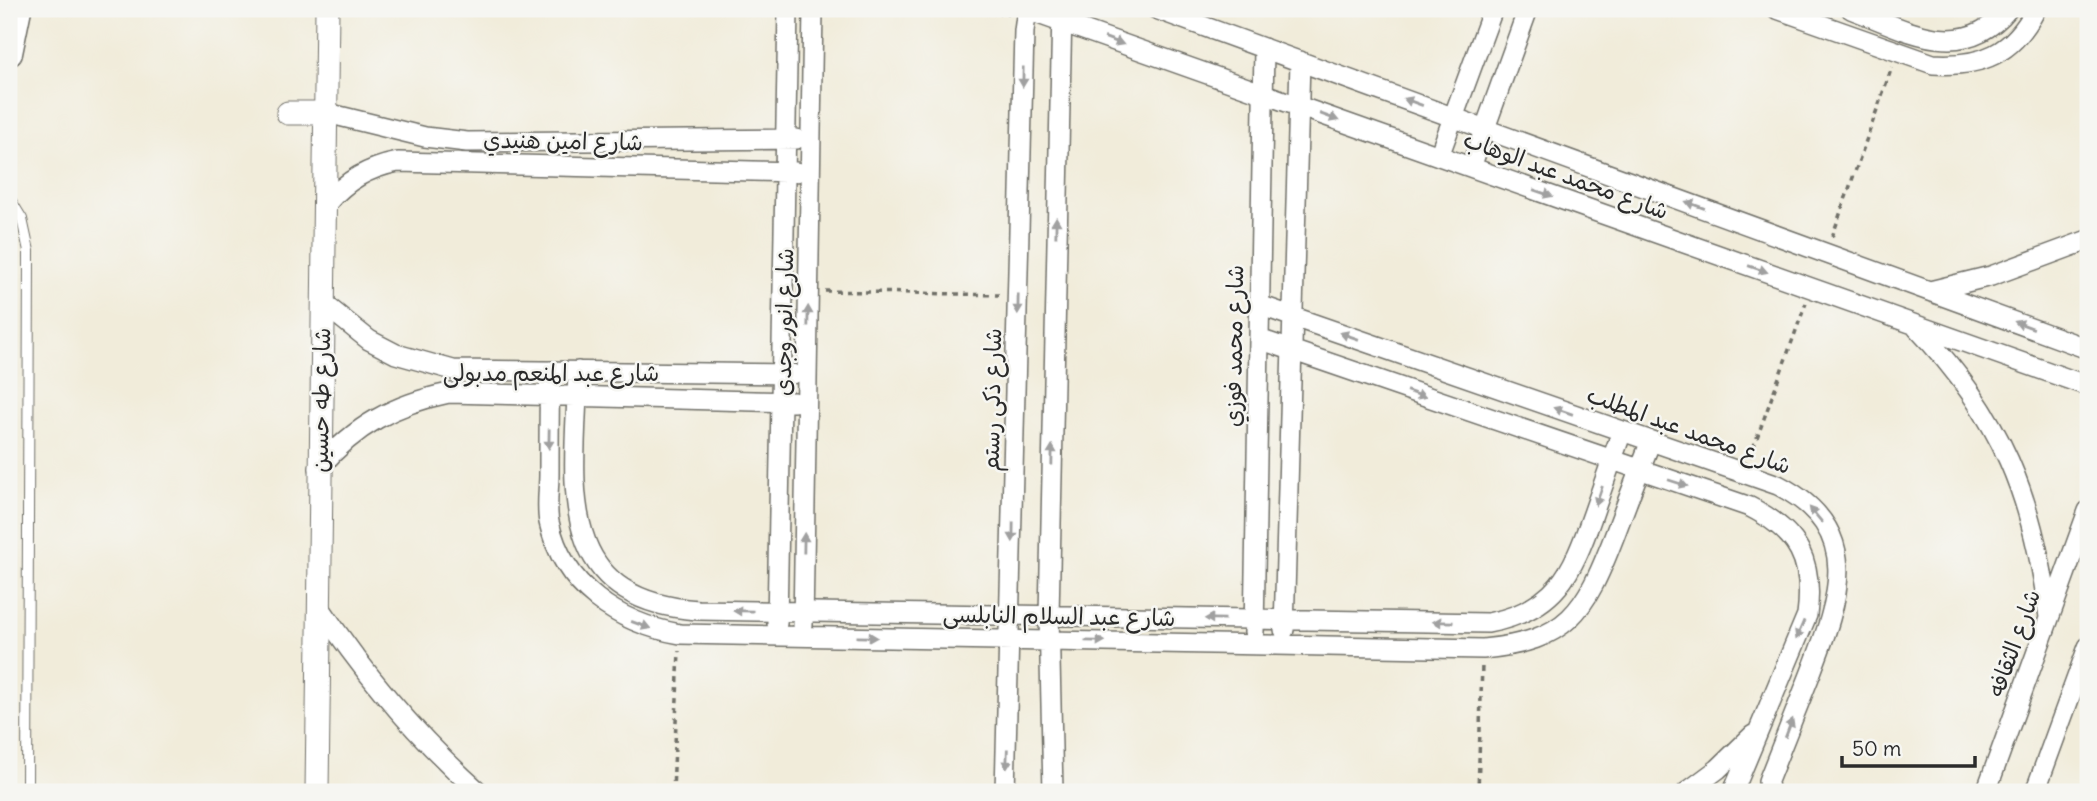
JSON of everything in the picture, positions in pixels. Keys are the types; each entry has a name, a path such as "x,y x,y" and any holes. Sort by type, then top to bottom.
{"main road":[{"path":"9,53 18,9"}],"street":[{"name":"شارع طه حسين","path":"317,792 319,468 327,203 327,9"},
{"name":"شارع انور وجدى","path":"777,636 788,9"},
{"name":"شارع انور وجدى","path":"803,636 813,9"},
{"name":"شارع محمد عبد الوهاب","path":"1156,9 2088,349"},
{"path":"1439,156 1493,9"},
{"path":"1471,167 1528,9"},
{"path":"1777,9 1933,64 1959,66 1985,60 2008,47 2026,28 2036,9"},
{"path":"1851,9 1924,36 1947,41 1970,38 1991,27 2008,9"},
{"name":"شارع محمد عبد الوهاب","path":"1027,11 1061,15 1263,94 2088,386"},
{"name":"شارع ذكى رستم","path":"1005,792 1027,11"},
{"path":"1053,792 1049,616 1061,15"},
{"name":"شارع محمد فوزي","path":"1254,644 1264,48"},
{"path":"1284,645 1300,61"},
{"path":"288,113 327,113"},
{"name":"شارع امين هنيدي","path":"327,113 425,137 467,142 811,139"},
{"name":"شارع امين هنيدي","path":"327,203 338,190 366,171 398,162 811,172"},
{"path":"1929,291 1991,276 2088,240"},
{"name":"شارع عبد المنعم مدبولى","path":"323,303 369,340 424,364 453,370 807,374"},
{"name":"شارع محمد عبد المطلب","path":"1259,305 1651,441 1798,496 1821,519 1835,548 1840,581 1834,612 1768,781 1769,792"},
{"path":"1914,324 1952,364 1983,408 2009,457 2028,508 2042,561 2049,617"},
{"path":"1259,340 1750,507 1774,519 1793,538 1806,562 1810,588 1807,615 1733,792"},
{"name":"شارع عبد السلام النابلسى","path":"550,371 548,520 556,545 584,588 625,619 649,628 680,634 1483,649 1519,646 1543,637 1565,623 1583,605 1597,582 1651,441"},
{"name":"شارع عبد السلام النابلسى","path":"578,371 574,503 580,532 594,559 614,582 639,598 668,608 1488,623 1511,619 1551,596 1578,558 1622,431"},
{"name":"شارع عبد المنعم مدبولى","path":"319,468 339,445 363,425 389,410 418,399 449,393 807,402"},
{"name":"شارع الثقافه","path":"1986,792 2088,511"},
{"path":"319,606 380,691 414,730 479,792"},
{"path":"2035,792 2088,647"},
{"path":"1688,792 1718,769 1758,729"}],"lane":[{"path":"9,198 22,219 29,251 27,792"}],"path":[{"path":"857,9 1027,11"},
{"path":"1826,253 1898,51"},
{"path":"1744,474 1811,288"},
{"path":"809,291 1018,295"},
{"path":"673,792 680,634"},
{"path":"1478,792 1483,649"}]}
